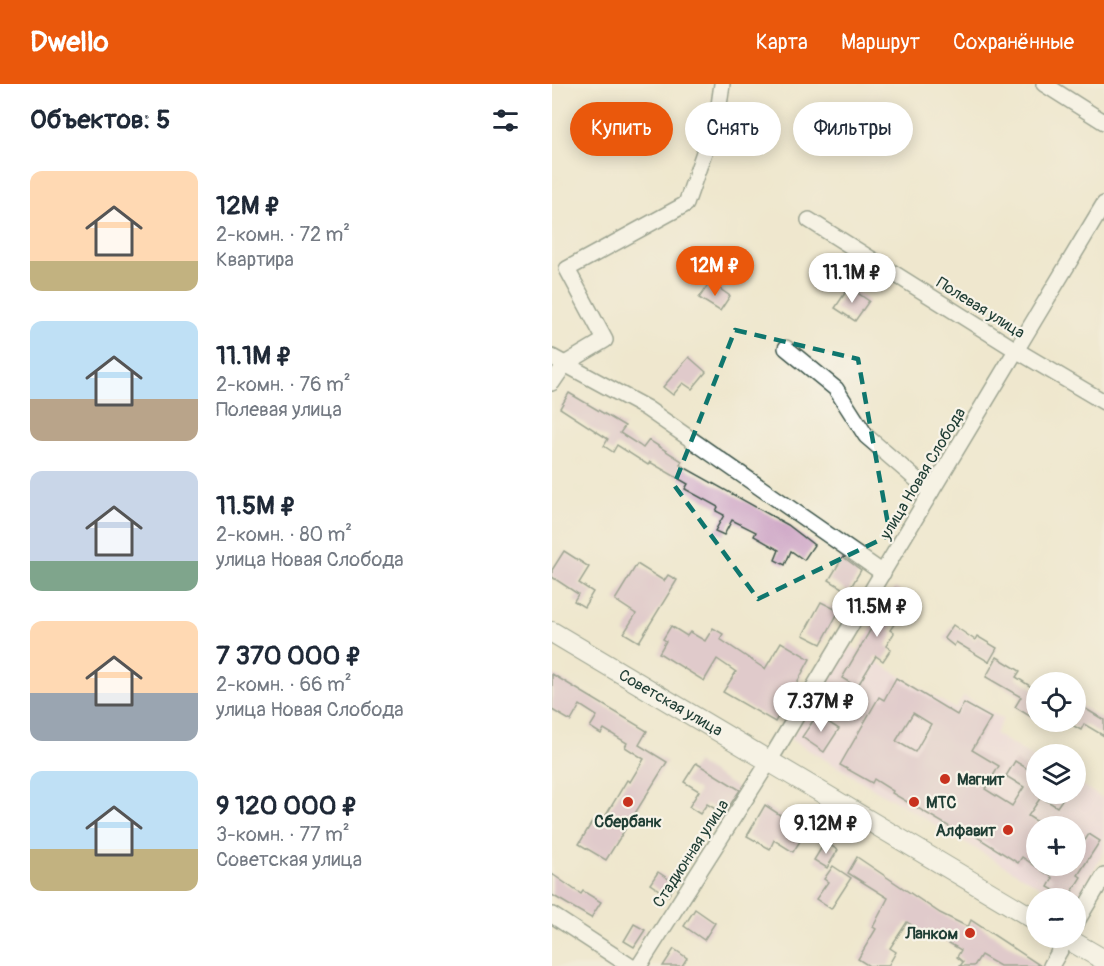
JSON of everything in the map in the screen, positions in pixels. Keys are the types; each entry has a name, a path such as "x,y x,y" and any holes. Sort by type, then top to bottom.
{"main road":[{"name":"Советская улица","path":"552,632 1026,914"},
{"path":"1084,948 1104,960"}],"street":[{"path":"558,360 605,340 567,269 686,204 718,112 722,84"},
{"path":"1044,84 1104,122"},
{"name":"улица Новая Слобода","path":"770,760 1104,204"},
{"name":"Полевая улица","path":"809,220 1016,350 1104,402"},
{"path":"786,348 836,389 866,436 931,492"},
{"path":"552,383 558,360"},
{"path":"558,360 646,408 883,573"},
{"name":"Стадионная улица","path":"639,966 770,760"},
{"path":"1086,906 1104,876"},
{"path":"552,915 630,966"},
{"path":"1050,966 1061,948"}],"highlighted area":[{"path":"735,330 858,359 890,535 758,599 674,485"}],"shaded area":[{"path":"851,646 955,709 964,696 1003,719 995,734 1026,753 1026,804 1086,804 1086,788 1104,799 1104,851 1084,888 1042,888 790,739"}],"building":[{"path":"710,282 730,296 720,311 699,298"},
{"path":"849,287 869,301 855,321 835,308"},
{"path":"689,357 706,372 692,389 683,383 673,395 663,387"},
{"path":"569,393 625,426 620,433 643,448 649,440 682,461 680,465 788,525 814,545 804,560 791,551 785,565 775,560 779,550 754,536 756,532 732,520 724,535 715,531 724,515 716,511 718,507 685,489 688,484 650,462 648,465 617,445 613,452 604,446 608,439 560,408"},
{"path":"564,551 589,567 579,583 593,592 584,607 574,601 578,594 552,577 552,570"},
{"path":"843,557 861,570 848,592 829,580"},
{"path":"637,564 664,581 668,575 677,580 639,642 624,633 636,614 615,600"},
{"path":"895,588 912,599 890,630 894,633 886,646 891,649 883,661 876,656 857,687 842,678"},
{"path":"821,602 839,611 821,644 803,635"},
{"path":"953,625 975,640 977,636 997,648 989,662 956,642 954,646 944,638"},
{"path":"671,626 687,636 690,632 705,641 713,628 723,634 720,639 765,669 781,642 810,659 775,722 723,692 736,672 717,659 704,681 659,653 666,641 663,639"},
{"path":"997,657 1020,671 1016,677 1026,684 1026,714 1015,707 1021,697 986,677"},
{"path":"552,674 647,731 639,745 667,762 606,860 579,844 592,822 599,827 627,780 630,782 644,759 625,747 627,743 604,729 601,734 590,727 597,716 580,705 571,721 552,710"},
{"path":"896,678 957,715 964,703 991,718 972,750 999,766 985,789 1012,806 1024,787 1006,776 1015,761 1026,768 1026,804 1036,804 1026,816 1026,860 1022,857 1018,863 963,828 960,833 892,793 893,791 874,779 872,783 840,765 879,697 884,700","holes":["913,713 931,724 915,752 896,741"]},
{"path":"1086,709 1104,720 1104,736 1086,725"},
{"path":"817,715 839,729 824,752 802,737"},
{"path":"696,763 740,790 724,814 707,804 700,814 689,807 699,791 684,782"},
{"path":"765,805 806,832 793,852 774,840 770,849 747,836"},
{"path":"1089,834 1100,841 1086,863 1086,839"},
{"path":"825,842 838,850 827,868 814,860"},
{"path":"857,857 940,913 968,927 971,920 1041,966 1000,966 981,955 974,966 960,966 963,962 957,957 961,950 927,930 925,934 907,922 890,948 896,952 888,966 869,966 858,959 876,929 873,927 888,898 848,873"},
{"path":"833,866 851,878 831,909 816,899 828,882 824,879"},
{"path":"658,872 676,884 668,896 650,884"},
{"path":"552,874 581,894 583,891 601,902 591,918 552,895"},
{"path":"1050,876 1081,877 1074,888 1050,888 1048,887 1053,878"},
{"path":"695,909 715,923 704,940 684,926"},
{"path":"634,924 645,930 634,947 624,941"},
{"path":"674,949 687,958 682,966 663,966"}],"place":[{"name":"Магнит","path":"945,779"},
{"name":"Сбербанк","path":"628,802"},
{"name":"МТС","path":"914,802"},
{"name":"Алфавит","path":"1008,830"},
{"name":"Ланком","path":"970,933"}]}
